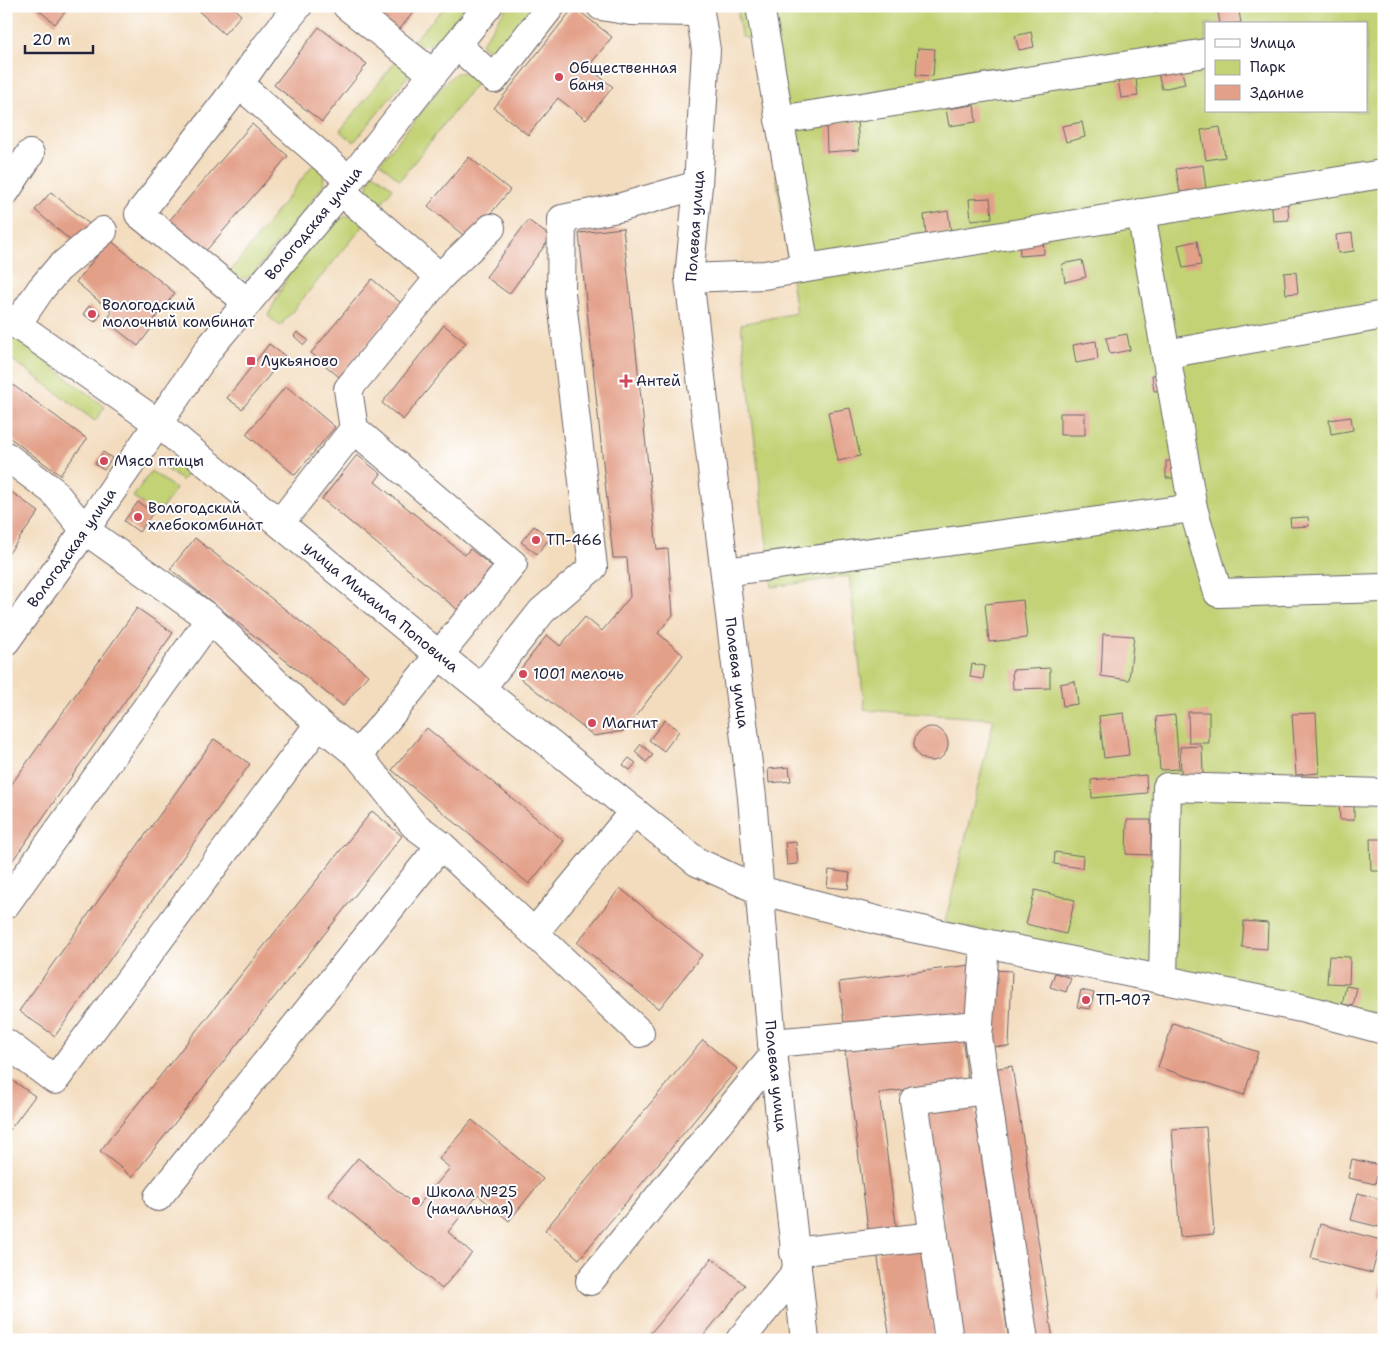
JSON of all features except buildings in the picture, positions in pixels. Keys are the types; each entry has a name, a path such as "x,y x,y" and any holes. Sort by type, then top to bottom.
{"street":[{"path":"247,302 139,214 298,6"},
{"path":"347,6 433,74"},
{"name":"Вологодская улица","path":"6,641 159,424 211,346 345,185 488,6"},
{"path":"457,45 494,79 551,6"},
{"path":"601,6 631,11 699,9"},
{"path":"760,6 805,268"},
{"name":"Полевая улица","path":"699,9 706,50 698,185 689,278 752,797 773,1049 805,1340"},
{"path":"779,120 1205,53"},
{"path":"239,84 440,277"},
{"path":"6,190 30,154"},
{"path":"689,278 764,275 1382,174"},
{"path":"481,688 542,611 593,567 561,293 562,218 622,207 698,185"},
{"path":"1141,213 1193,508 1218,592 1384,588"},
{"path":"358,755 513,564 354,429 348,389 440,277 491,228"},
{"path":"12,320 58,269 102,231"},
{"path":"1166,354 1384,315"},
{"name":"улица Михаила Поповича","path":"12,320 159,424 439,655 697,862 759,890 888,923 1301,1008 1384,1030"},
{"path":"280,523 354,429"},
{"path":"6,456 53,491 85,530 210,619 319,724 358,755 414,825 441,845 640,1034"},
{"path":"725,572 1193,508"},
{"path":"6,904 210,619"},
{"path":"6,1043 55,1080 319,724"},
{"path":"1163,980 1167,787 1384,793"},
{"path":"534,933 634,810"},
{"path":"158,1197 441,845"},
{"path":"985,944 978,1036 1024,1340"},
{"path":"590,1281 773,1049 979,1025"},
{"path":"949,1340 914,1100 986,1090"},
{"path":"740,1340 795,1262 934,1236"}],"green space":[{"path":"446,6 465,6 449,29 435,41 428,45 410,44"},
{"path":"508,6 532,6 531,13 496,57 481,44"},
{"path":"737,6 1384,6 1384,1017 945,923 994,719 865,710 849,576 772,587 741,324 796,313 757,43 741,36"},
{"path":"401,55 409,71 408,76 354,142 340,131"},
{"path":"473,71 483,75 400,180 380,163 445,83 456,73"},
{"path":"314,163 323,173 323,186 253,274 240,279 227,276"},
{"path":"374,173 393,188 378,208 368,191 369,182"},
{"path":"346,216 351,216 365,224 280,326 268,316 290,271 325,230"},
{"path":"6,331 105,407 95,421 6,355"},
{"path":"166,459 182,462 191,468 182,481 159,463"},
{"path":"151,471 176,489 158,514 133,497"}],"place":[{"name":"Общественная баня","path":"559,77"},
{"name":"Вологодский молочный комбинат","path":"92,314"},
{"name":"Лукьяново","path":"251,361"},
{"name":"Антей","path":"626,381"},
{"name":"Мясо птицы","path":"104,461"},
{"name":"Вологодский хлебокомбинат","path":"138,517"},
{"name":"ТП-466","path":"536,540"},
{"name":"1001 мелочь","path":"523,674"},
{"name":"Магнит","path":"592,723"},
{"name":"ТП-907","path":"1086,1000"},
{"name":"Школа №25 (начальная)","path":"416,1201"}]}
